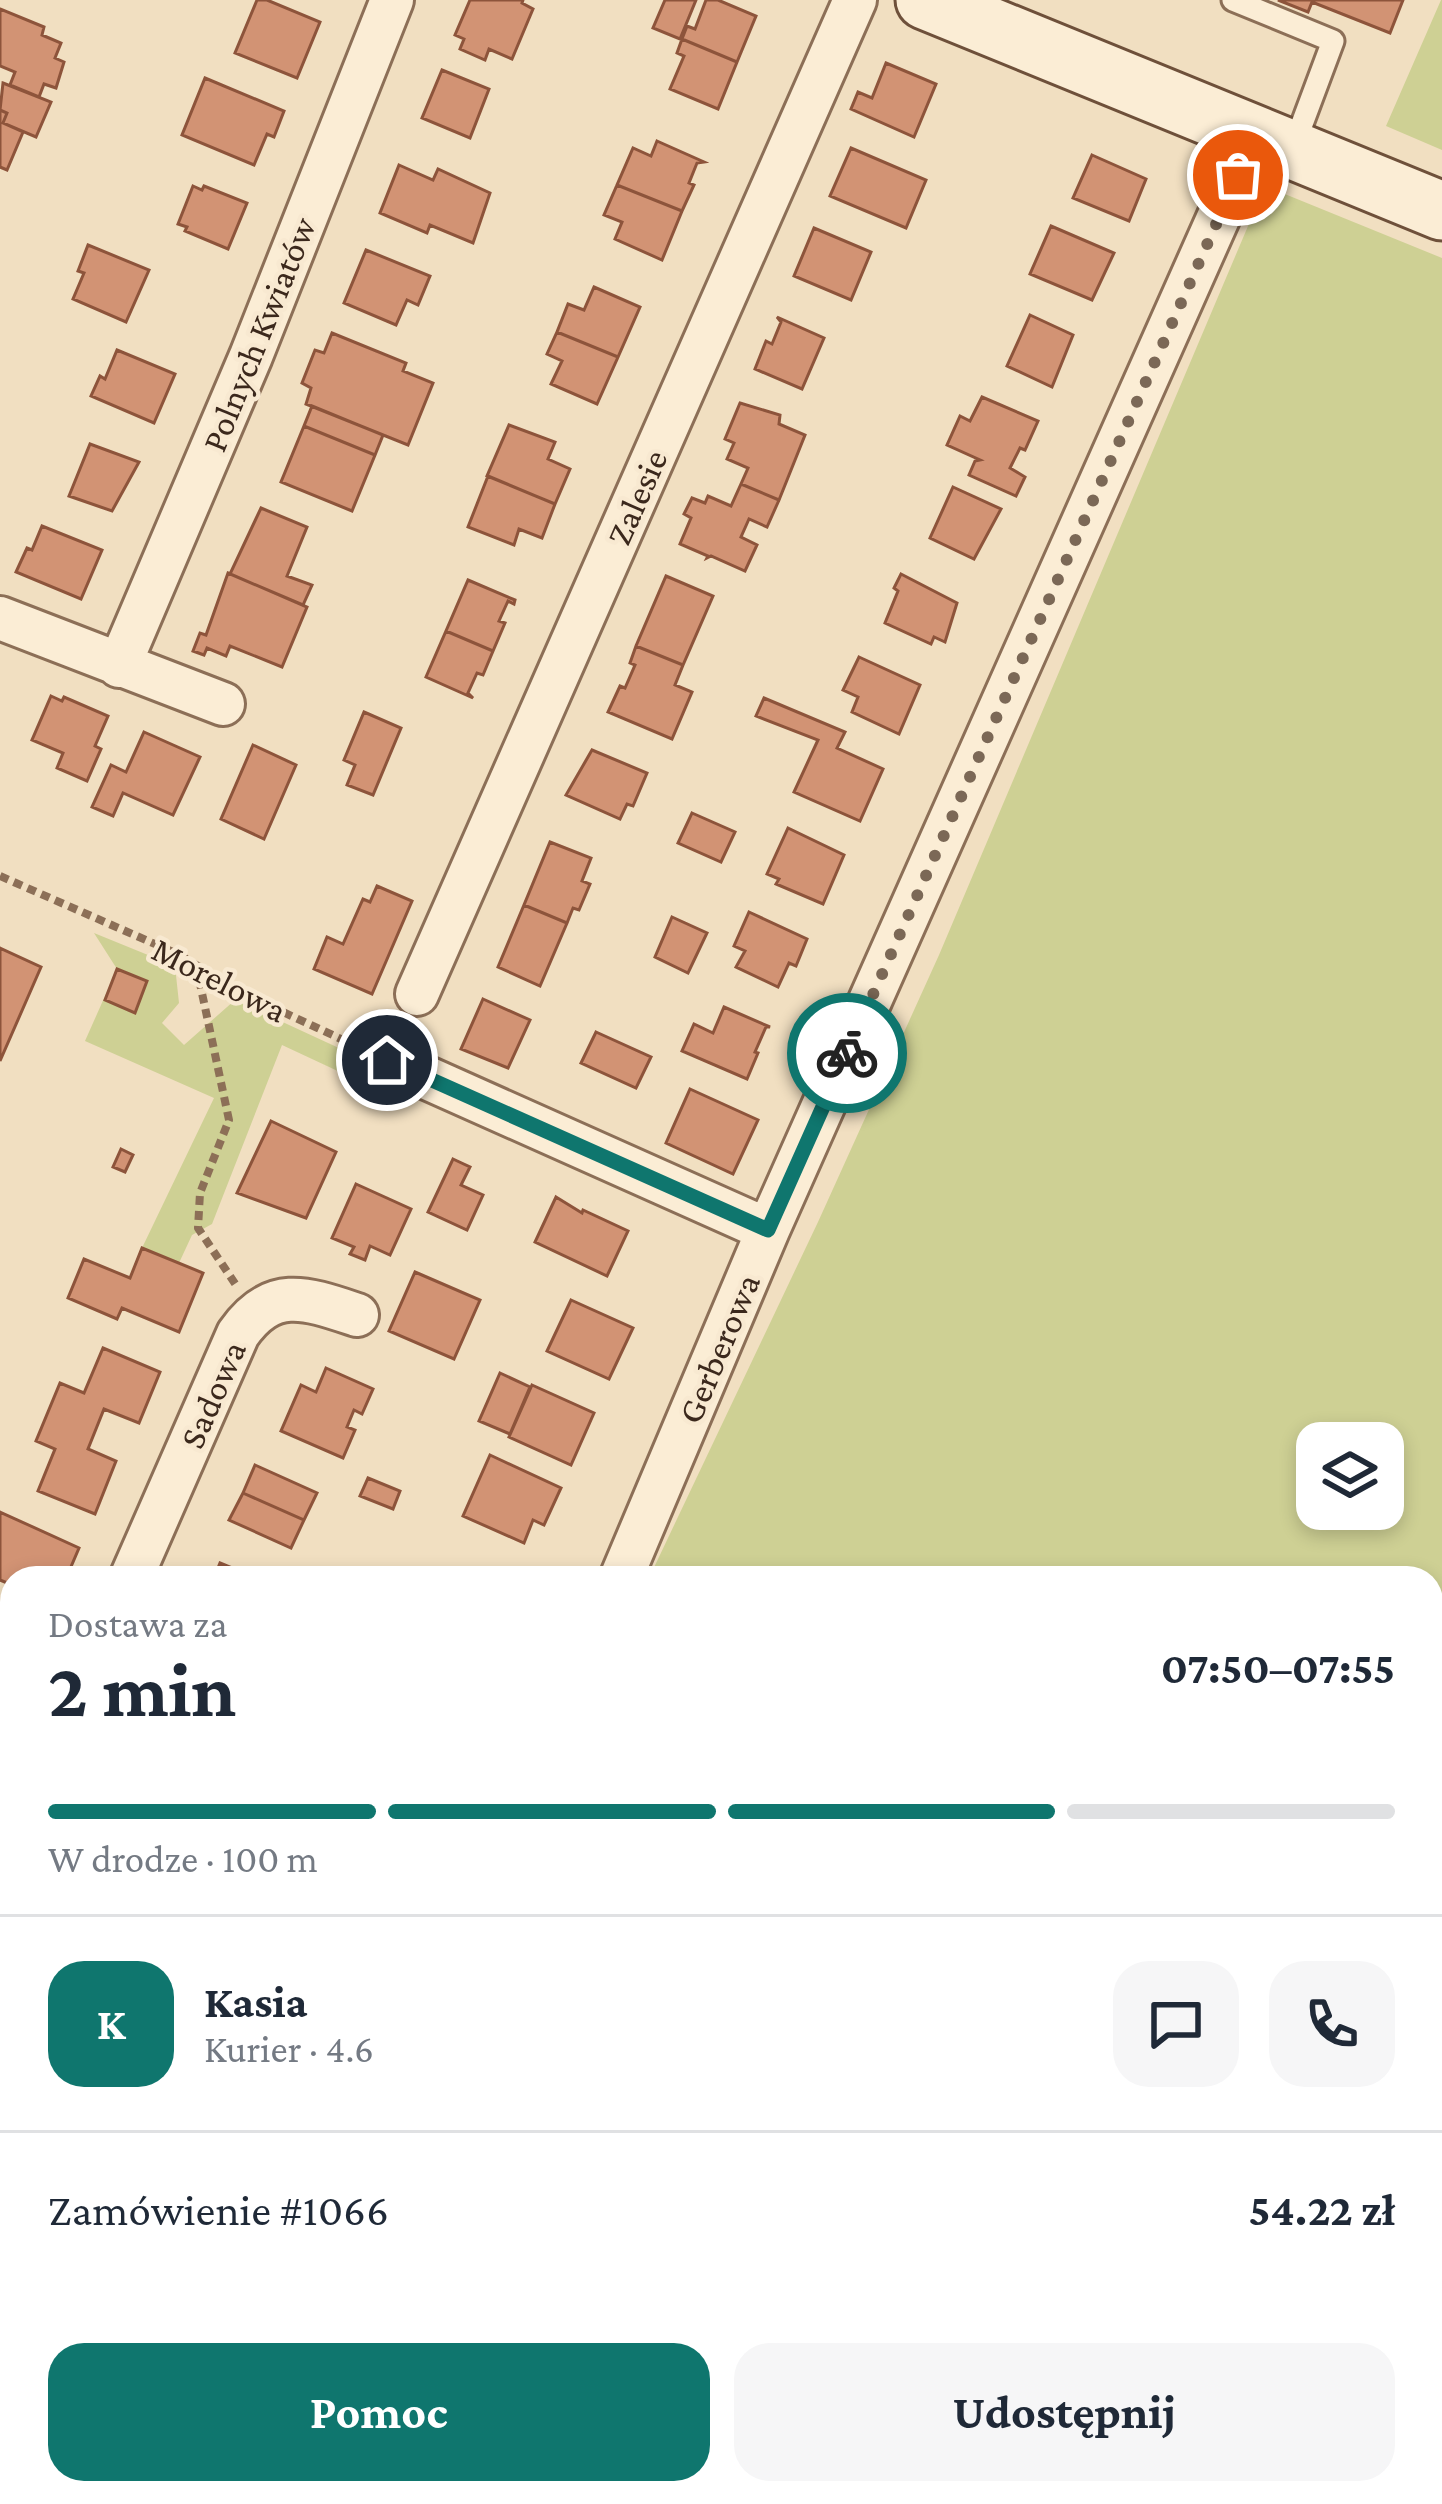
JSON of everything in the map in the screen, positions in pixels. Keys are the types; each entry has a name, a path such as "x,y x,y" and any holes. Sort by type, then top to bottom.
{"street":[{"name":"Polnych Kwiatów","path":"119,666 251,356 392,0"},
{"name":"Zalesie","path":"417,994 855,0"},
{"path":"925,0 1442,211"},
{"name":"Gerberowa","path":"626,1566 768,1230 1275,141"},
{"path":"0,618 223,704"},
{"path":"387,1060 768,1230"},
{"name":"Sadowa","path":"136,1566 238,1334 253,1312 287,1299 357,1315"}],"lane":[{"path":"1233,0 1333,41 1275,141"}],"path":[{"name":"Morelowa","path":"0,876 196,964 240,992 387,1060"},
{"path":"196,964 230,1120 200,1193 198,1228 253,1312"}],"green space":[{"path":"1442,0 1442,150 1386,126"},
{"path":"1265,186 1442,258 1442,1566 655,1566 939,955"},
{"path":"94,933 175,966 179,1003 162,1023 184,1045 235,1000 380,1067 372,1087 282,1045 212,1224 192,1235 179,1263 142,1248 214,1098 85,1041 117,969"}],"building":[{"path":"257,0 320,22 297,78 235,53"},
{"path":"470,0 523,0 533,9 512,59 489,49 485,60 460,49 464,39 455,35"},
{"path":"665,0 696,0 680,39 653,28"},
{"path":"706,0 718,0 756,16 737,62 682,39 687,26 695,29"},
{"path":"1278,0 1403,0 1390,33 1312,2 1308,12"},
{"path":"0,9 44,27 42,35 61,43 55,58 64,62 56,88 44,84 39,97 10,85 15,72 0,66"},
{"path":"682,39 737,62 718,109 670,89 684,56 677,53"},
{"path":"886,63 936,84 914,137 851,109 858,92 872,98"},
{"path":"442,70 489,89 470,138 422,118"},
{"path":"205,78 284,111 274,137 267,134 254,165 182,135"},
{"path":"3,83 51,102 36,137 3,123 7,113 0,110"},
{"path":"0,110 7,113 3,123 23,132 7,170 0,167"},
{"path":"657,141 704,162 697,163 689,183 694,185 682,211 617,185 633,148 651,156"},
{"path":"851,148 926,180 906,228 830,196"},
{"path":"1092,155 1146,179 1129,221 1073,198"},
{"path":"399,165 433,180 438,169 490,193 473,243 430,225 427,233 380,213"},
{"path":"617,185 682,211 662,260 615,239 622,222 604,215"},
{"path":"193,186 247,203 228,249 178,224"},
{"path":"1051,226 1114,253 1092,300 1030,274"},
{"path":"814,228 871,252 851,300 794,276"},
{"path":"88,245 149,270 126,322 73,299 84,273 78,271"},
{"path":"366,250 430,276 418,305 407,300 396,325 344,303"},
{"path":"594,287 640,307 618,357 557,332 568,304 584,310"},
{"path":"1030,315 1073,335 1052,387 1007,366"},
{"path":"777,317 824,338 802,389 755,369 766,341 772,344 781,322"},
{"path":"557,332 618,357 597,404 551,384 562,361 547,354"},
{"path":"332,333 406,363 403,371 433,383 408,445 306,404 311,388 302,383 315,350 324,353"},
{"path":"117,350 175,374 154,423 91,396 100,376 105,379"},
{"path":"982,397 1038,421 1025,450 1020,448 1010,468 1025,477 1016,496 969,475 980,460 947,445 960,416 970,421"},
{"path":"740,403 780,415 779,424 805,435 779,500 741,484 748,468 727,459 734,443 725,439"},
{"path":"312,406 383,435 375,455 304,426"},
{"path":"509,425 555,442 548,459 570,469 555,504 487,476"},
{"path":"304,426 375,455 352,511 281,482"},
{"path":"90,444 139,462 112,511 69,496"},
{"path":"488,476 555,504 542,538 519,529 514,545 468,527"},
{"path":"741,484 779,500 767,527 749,519 741,537 757,545 745,571 680,544 691,518 684,514 692,498 705,503 708,496 731,506"},
{"path":"953,487 1001,509 974,559 930,538"},
{"path":"261,508 307,527 287,576 312,585 303,605 230,574"},
{"path":"42,526 102,550 81,599 16,572"},
{"path":"228,573 307,607 282,667 230,646 226,656 207,648 204,655 193,651 200,633 206,635"},
{"path":"901,574 957,603 945,642 934,637 931,644 885,623"},
{"path":"666,576 713,596 683,665 636,646"},
{"path":"468,580 515,600 514,604 508,601 499,621 505,623 493,651 446,631"},
{"path":"446,631 493,651 483,675 477,673 468,693 473,698 426,677"},
{"path":"636,646 683,665 675,685 692,692 672,739 608,712 635,665 630,663"},
{"path":"859,657 920,685 899,734 852,712 858,697 843,690"},
{"path":"51,696 108,716 87,781 57,768 63,753 32,740"},
{"path":"764,698 845,732 837,748 883,769 860,821 794,792 818,740 756,716"},
{"path":"364,712 401,728 373,795 347,785 355,765 344,760"},
{"path":"144,732 200,757 173,815 123,793 113,816 92,807 111,765 126,772"},
{"path":"253,745 296,765 264,839 221,819"},
{"path":"592,750 647,773 633,806 627,804 620,819 566,795"},
{"path":"692,813 735,832 721,862 678,843"},
{"path":"788,828 844,855 823,904 776,884 779,879 767,874"},
{"path":"550,842 591,858 582,881 590,884 579,910 573,908 567,923 524,905"},
{"path":"377,886 412,901 372,994 314,969 327,937 343,944 363,899 370,902"},
{"path":"524,905 567,923 540,986 498,967"},
{"path":"749,912 807,939 796,966 789,963 778,987 736,967 745,951 734,946"},
{"path":"672,917 707,933 688,973 655,957"},
{"path":"0,948 41,967 0,1061"},
{"path":"117,969 147,981 135,1013 105,1000"},
{"path":"483,999 530,1020 508,1068 461,1049"},
{"path":"724,1007 770,1027 766,1027 747,1079 682,1051 694,1024 713,1033"},
{"path":"596,1032 651,1057 636,1088 581,1063"},
{"path":"690,1089 758,1120 733,1174 666,1143"},
{"path":"271,1121 336,1152 306,1218 237,1193"},
{"path":"121,1149 133,1155 125,1172 113,1167"},
{"path":"453,1159 470,1167 461,1185 483,1195 467,1230 428,1212"},
{"path":"356,1184 411,1209 390,1255 370,1246 365,1260 350,1254 354,1247 332,1238"},
{"path":"556,1197 628,1231 607,1276 535,1242"},
{"path":"142,1248 203,1273 179,1332 122,1308 117,1319 68,1298 84,1259 130,1278"},
{"path":"415,1272 480,1300 454,1359 389,1331"},
{"path":"571,1300 633,1328 609,1379 547,1351"},
{"path":"103,1348 160,1372 139,1423 104,1409 88,1449 116,1461 95,1514 38,1491 55,1449 36,1441 60,1383 84,1393"},
{"path":"326,1368 373,1389 362,1414 354,1410 347,1427 355,1430 343,1458 281,1431 301,1385 316,1392"},
{"path":"500,1373 530,1387 510,1434 479,1421"},
{"path":"532,1385 594,1413 571,1465 509,1437"},
{"path":"490,1455 561,1488 544,1525 533,1520 524,1543 463,1516"},
{"path":"255,1465 317,1493 304,1520 243,1493"},
{"path":"368,1478 400,1491 393,1509 360,1496"},
{"path":"243,1493 304,1520 291,1548 229,1520"},
{"path":"0,1512 79,1548 71,1566 0,1566"}],"way so far":[{"path":"847,1053 1238,175"}],"route":[{"path":"387,1060 768,1230 847,1053"}]}
